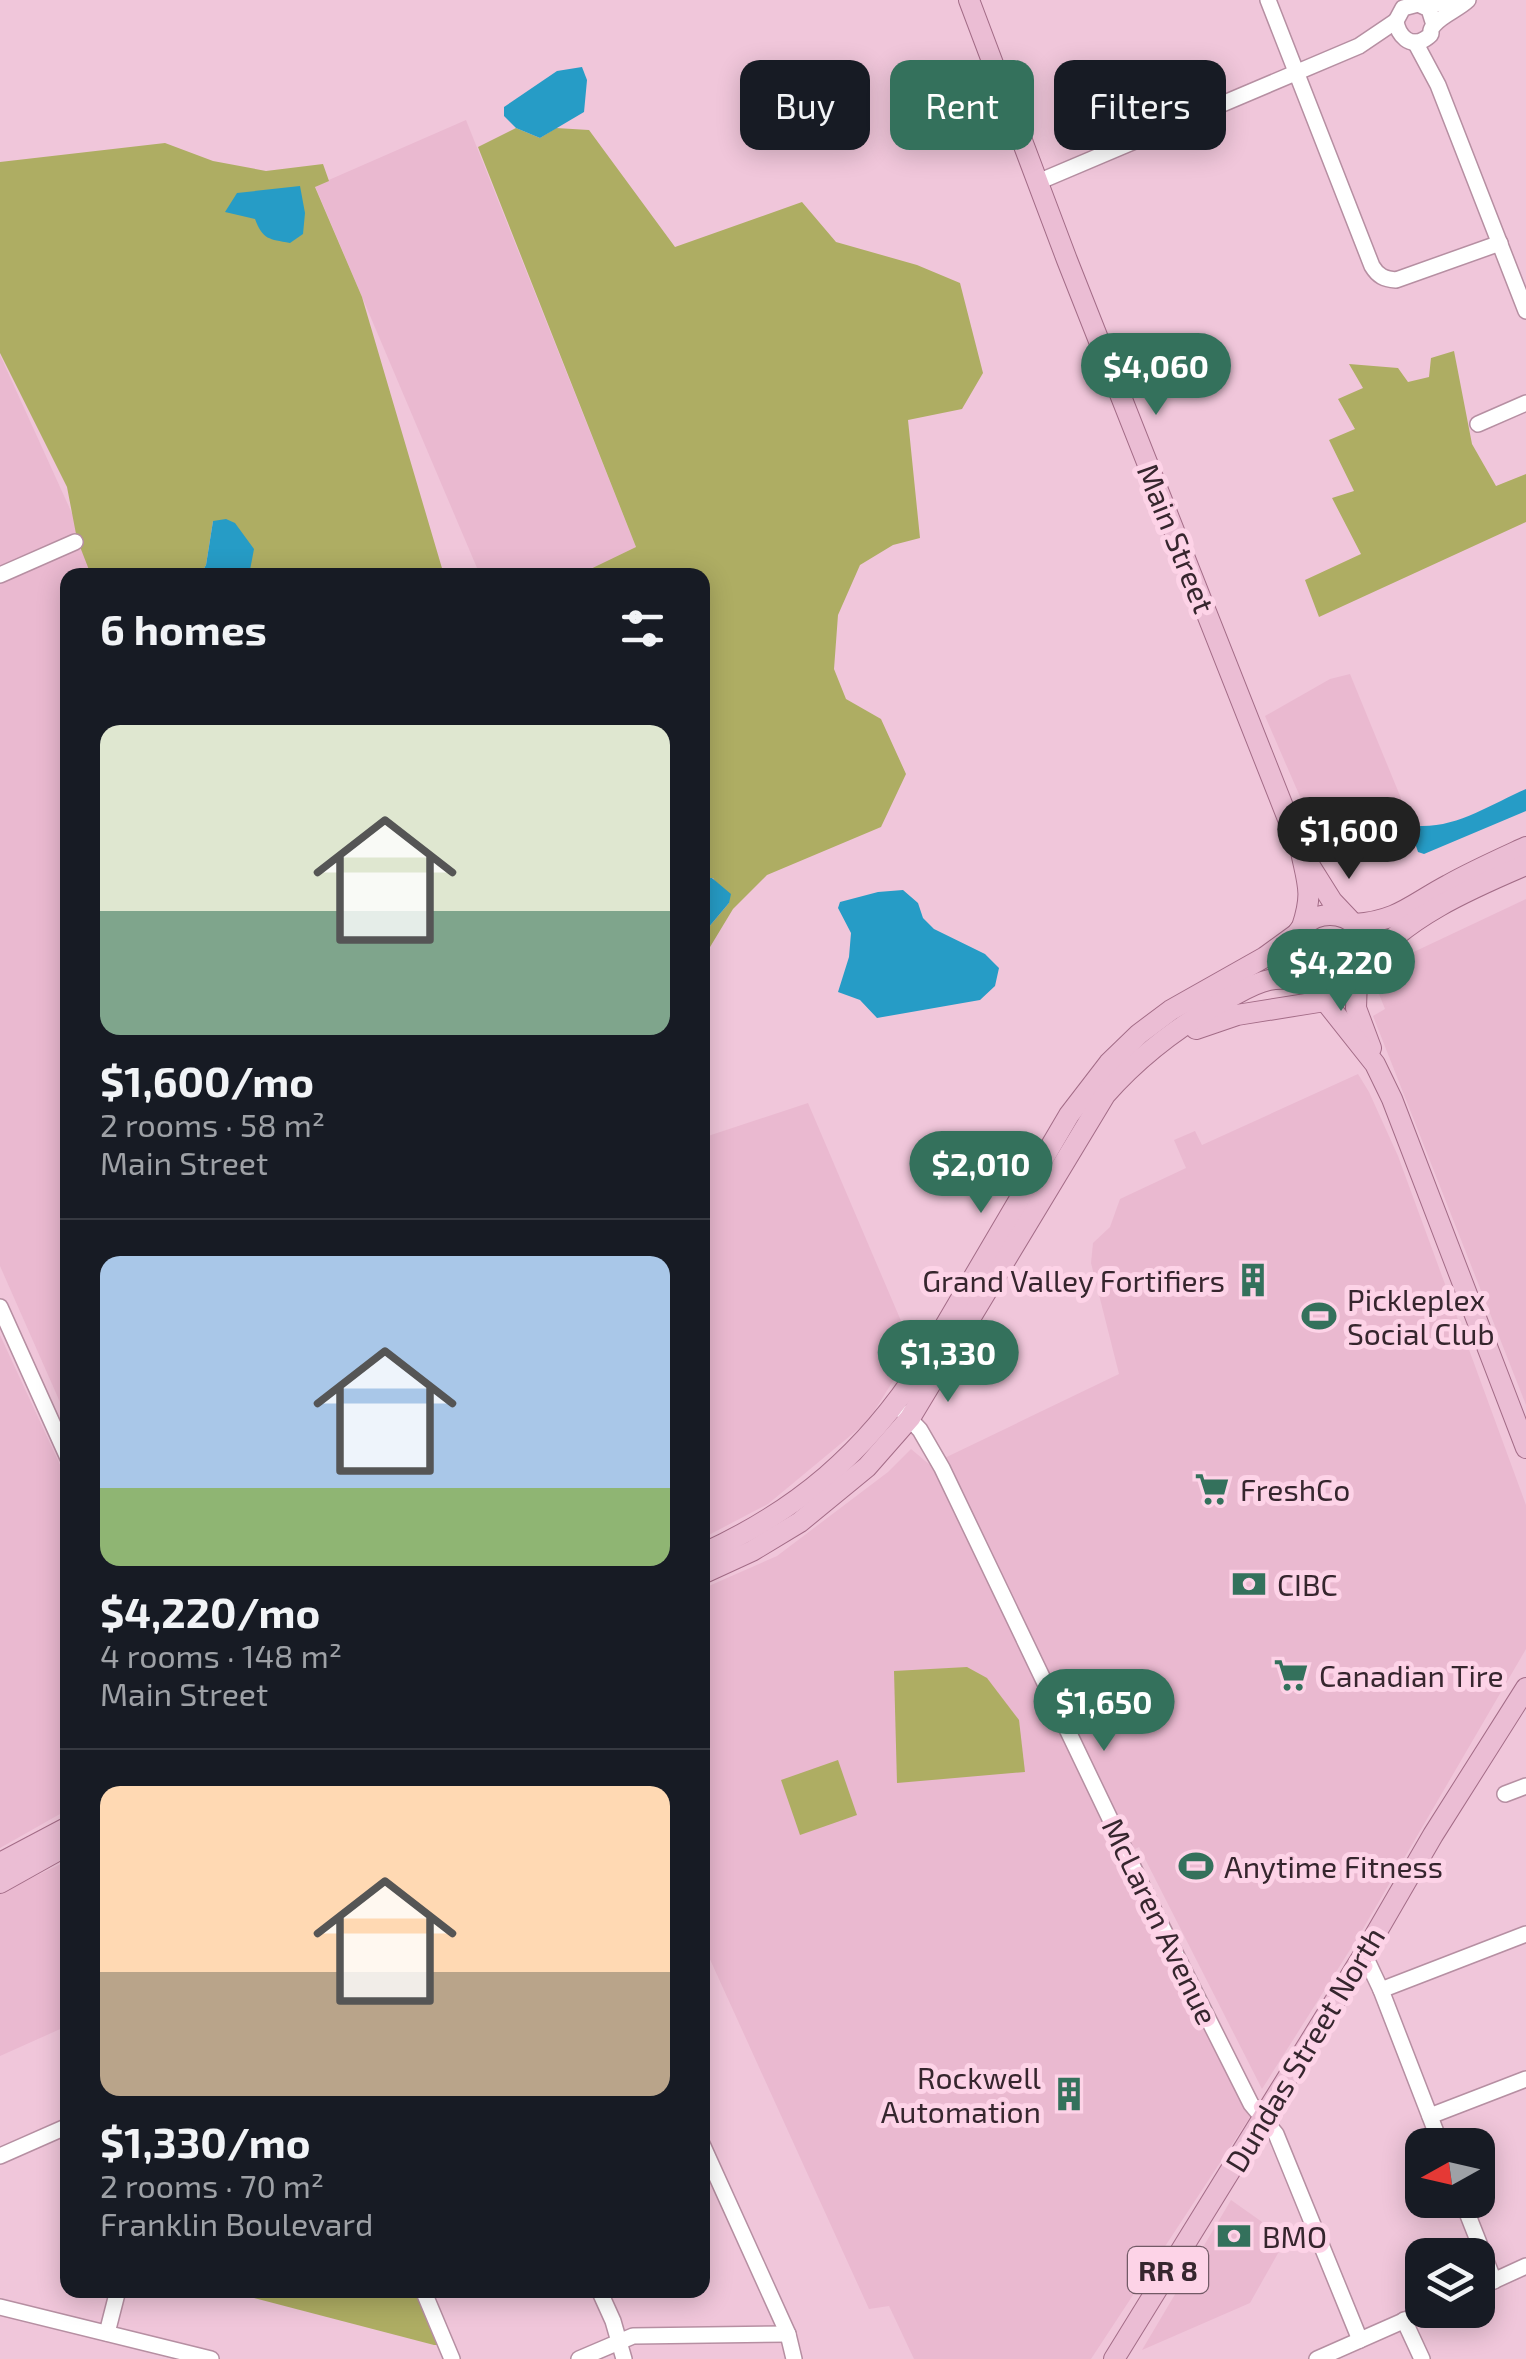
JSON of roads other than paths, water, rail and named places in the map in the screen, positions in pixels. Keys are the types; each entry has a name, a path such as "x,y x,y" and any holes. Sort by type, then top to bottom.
{"main road":[{"name":"Main Street","path":"968,0 1300,852 1310,894 1300,930"},
{"path":"710,1550 764,1522 812,1490 902,1412 922,1365 1070,1115 1109,1063 1139,1034 1171,1010 1265,957 1310,921 1329,915 1352,922 1384,921 1526,847"},
{"name":"Main Street","path":"1300,852 1332,901 1352,922"},
{"path":"710,1570 800,1522 867,1466 1105,1095 1156,1045 1193,1018 1262,982 1289,978 1315,990 1346,987 1385,946 1432,911 1526,865"},
{"path":"1352,922 1366,942 1366,963 1360,976 1356,1008 1410,1139 1526,1448"},
{"path":"1300,930 1292,950 1296,968 1376,1064"},
{"path":"1156,1045 1218,1020 1290,1006 1315,990"},
{"name":"Dundas Street North","path":"1114,2359 1433,1835 1524,1694"},
{"path":"0,1863 60,1831"},
{"path":"0,1883 60,1849"}],"street":[{"path":"1268,0 1378,275 1396,280 1500,243"},
{"path":"1359,46 1408,5 1458,0"},
{"path":"1038,182 1359,46 1395,39 1424,40 1468,0"},
{"path":"1419,3 1432,14 1438,85"},
{"path":"1398,11 1399,33 1411,41 1438,85 1526,311"},
{"path":"1478,424 1526,403"},
{"path":"0,575 75,542"},
{"path":"0,1308 60,1440"},
{"name":"McLaren Avenue","path":"902,1412 920,1430 942,1468 1157,1917 1251,2104 1276,2134 1360,2340"},
{"path":"1505,1794 1526,1786"},
{"path":"1381,1990 1526,1934"},
{"path":"1364,1954 1435,2128"},
{"path":"1430,2116 1526,2079"},
{"path":"0,2156 60,2130"},
{"path":"710,2162 788,2334 794,2359"},
{"path":"1495,2280 1526,2266"},
{"path":"107,2333 116,2298"},
{"path":"426,2298 452,2359"},
{"path":"602,2298 624,2359"},
{"path":"0,2307 210,2359"},
{"path":"1318,2359 1404,2320 1422,2359"},
{"path":"578,2359 633,2336 788,2334"}],"water":[{"path":"582,67 587,80 584,112 540,138 516,128 504,116 504,107 557,71"},
{"path":"300,186 305,213 303,234 290,243 268,237 255,219 225,212 237,193"},
{"path":"226,519 235,523 254,549 250,568 204,568 213,521"},
{"path":"1526,789 1526,811 1424,854 1418,852 1411,831 1418,826 1460,819"},
{"path":"710,878 731,894 729,903 710,926"},
{"path":"903,890 918,903 923,918 934,929 985,954 999,968 995,986 980,1000 877,1018 860,1000 838,992 849,957 851,933 838,908 840,902"}],"place":[{"name":"Grand Valley Fortifiers","path":"1253,1280"},
{"name":"Pickleplex Social Club","path":"1319,1316"},
{"name":"FreshCo","path":"1212,1489"},
{"name":"CIBC","path":"1249,1584"},
{"name":"Canadian Tire","path":"1291,1675"},
{"name":"Anytime Fitness","path":"1196,1866"},
{"name":"Rockwell Automation","path":"1069,2094"},
{"name":"BMO","path":"1234,2236"}]}
